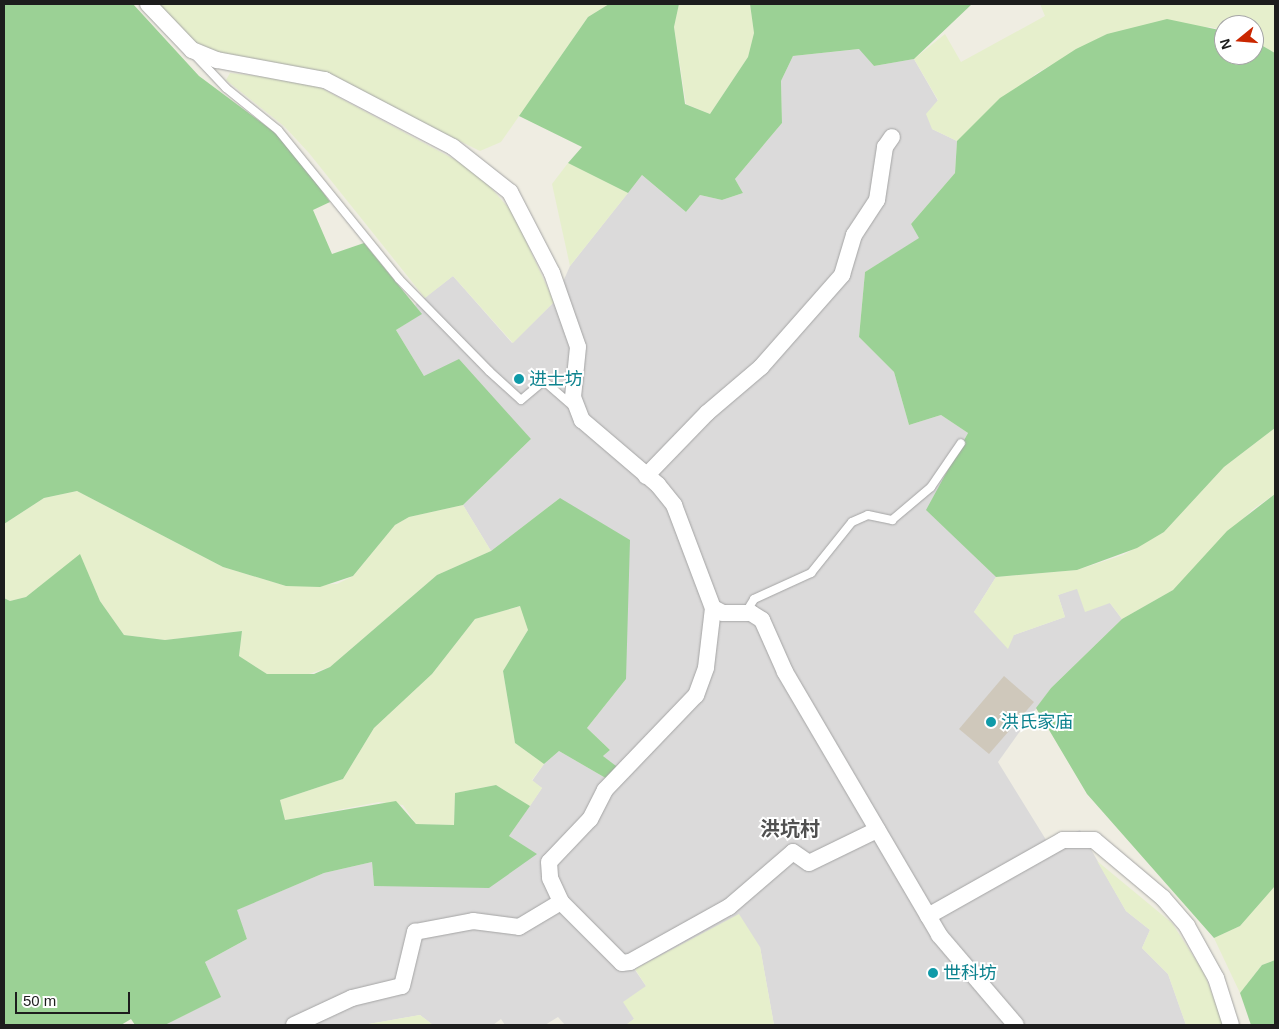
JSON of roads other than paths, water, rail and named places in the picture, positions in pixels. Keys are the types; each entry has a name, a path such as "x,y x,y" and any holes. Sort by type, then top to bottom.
{"street":[{"path":"148,4 190,48 218,60 325,80 448,144 499,181 514,196 536,236 578,347 576,409 590,430 646,476 681,520 713,608 706,668 696,695 605,790 590,819 549,862 550,878 561,902 622,963 630,962 729,906 793,852 809,863 877,830"},
{"path":"646,476 707,412 761,367 842,275 854,234 877,200 885,147 892,137"},
{"path":"713,608 723,613 746,612 762,620 785,672 928,916 962,968 1016,1025"},
{"path":"928,916 1063,840 1094,840 1163,898 1186,926 1216,978 1231,1025"},
{"path":"294,1025 352,998 402,986 416,932 473,921 518,927 561,902"}],"lane":[{"path":"190,48 226,88 278,130 399,279 483,365 521,400 544,381 576,409"},
{"path":"746,612 754,600 811,572 852,522 868,515 892,520 931,488 961,443"}],"place":[{"name":"进士坊","path":"519,379"},
{"name":"洪氏家庙","path":"991,722"},
{"name":"世科坊","path":"933,973"}],"district":[{"name":"洪坑村","path":"790,829"}]}
